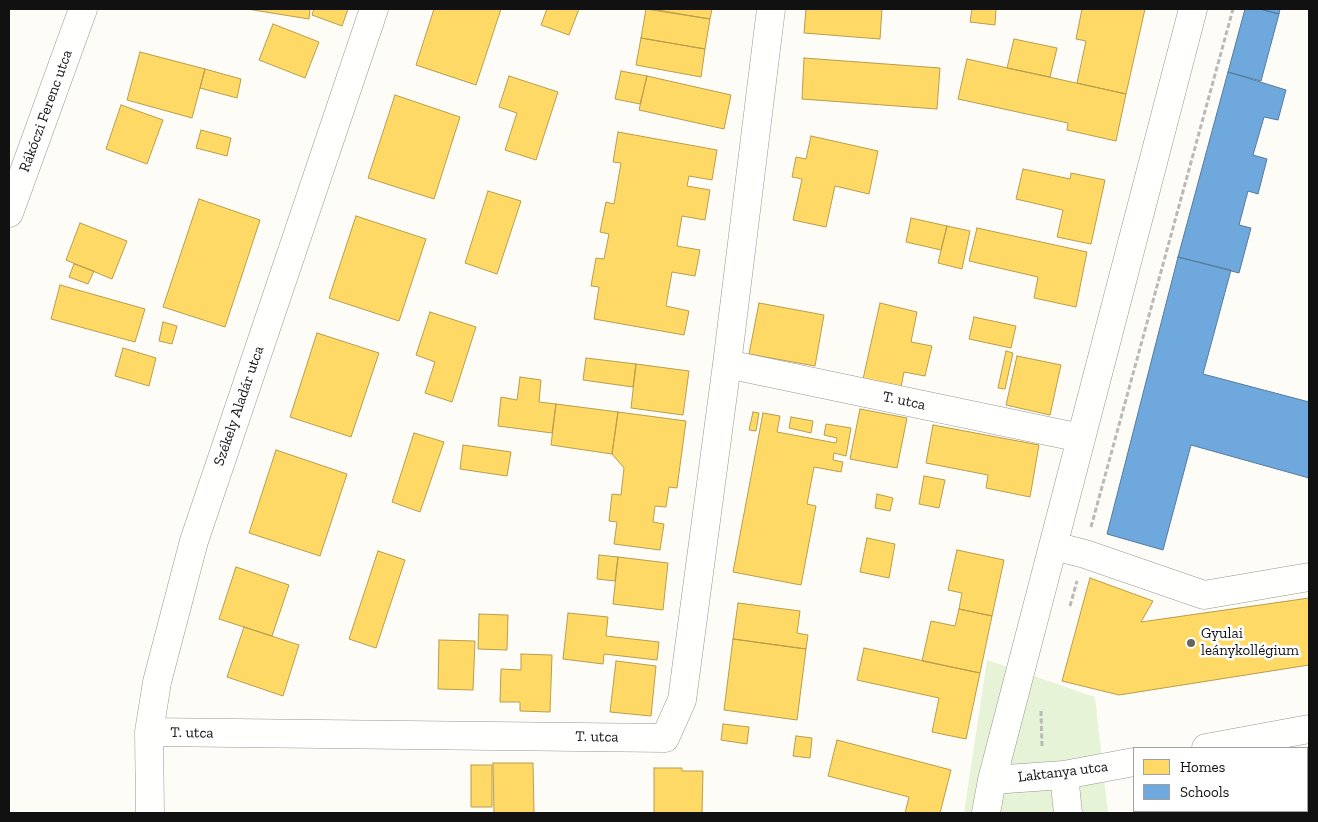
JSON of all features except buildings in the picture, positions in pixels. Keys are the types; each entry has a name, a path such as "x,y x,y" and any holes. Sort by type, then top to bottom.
{"street":[{"name":"Rákóczi Ferenc utca","path":"9,213 83,9"},
{"name":"Székely Aladár utca","path":"150,813 148,732 157,682 194,541 374,9"},
{"name":"T. utca","path":"148,732 665,738 682,700 727,364 771,9"},
{"path":"986,813 992,780 1193,9"},
{"name":"T. utca","path":"727,364 1081,438"},
{"path":"1054,546 1085,554 1204,595 1309,577"},
{"path":"1211,747 1309,729"},
{"name":"Laktanya utca","path":"992,780 1053,776 1133,762"},
{"path":"1053,776 1068,813"}],"path":[{"path":"1068,611 1233,9"},
{"path":"1042,707 1053,776"}],"green space":[{"path":"987,660 1095,697 1108,813 964,813"}],"place":[{"name":"Gyulai leánykollégium","path":"1191,643"}]}
